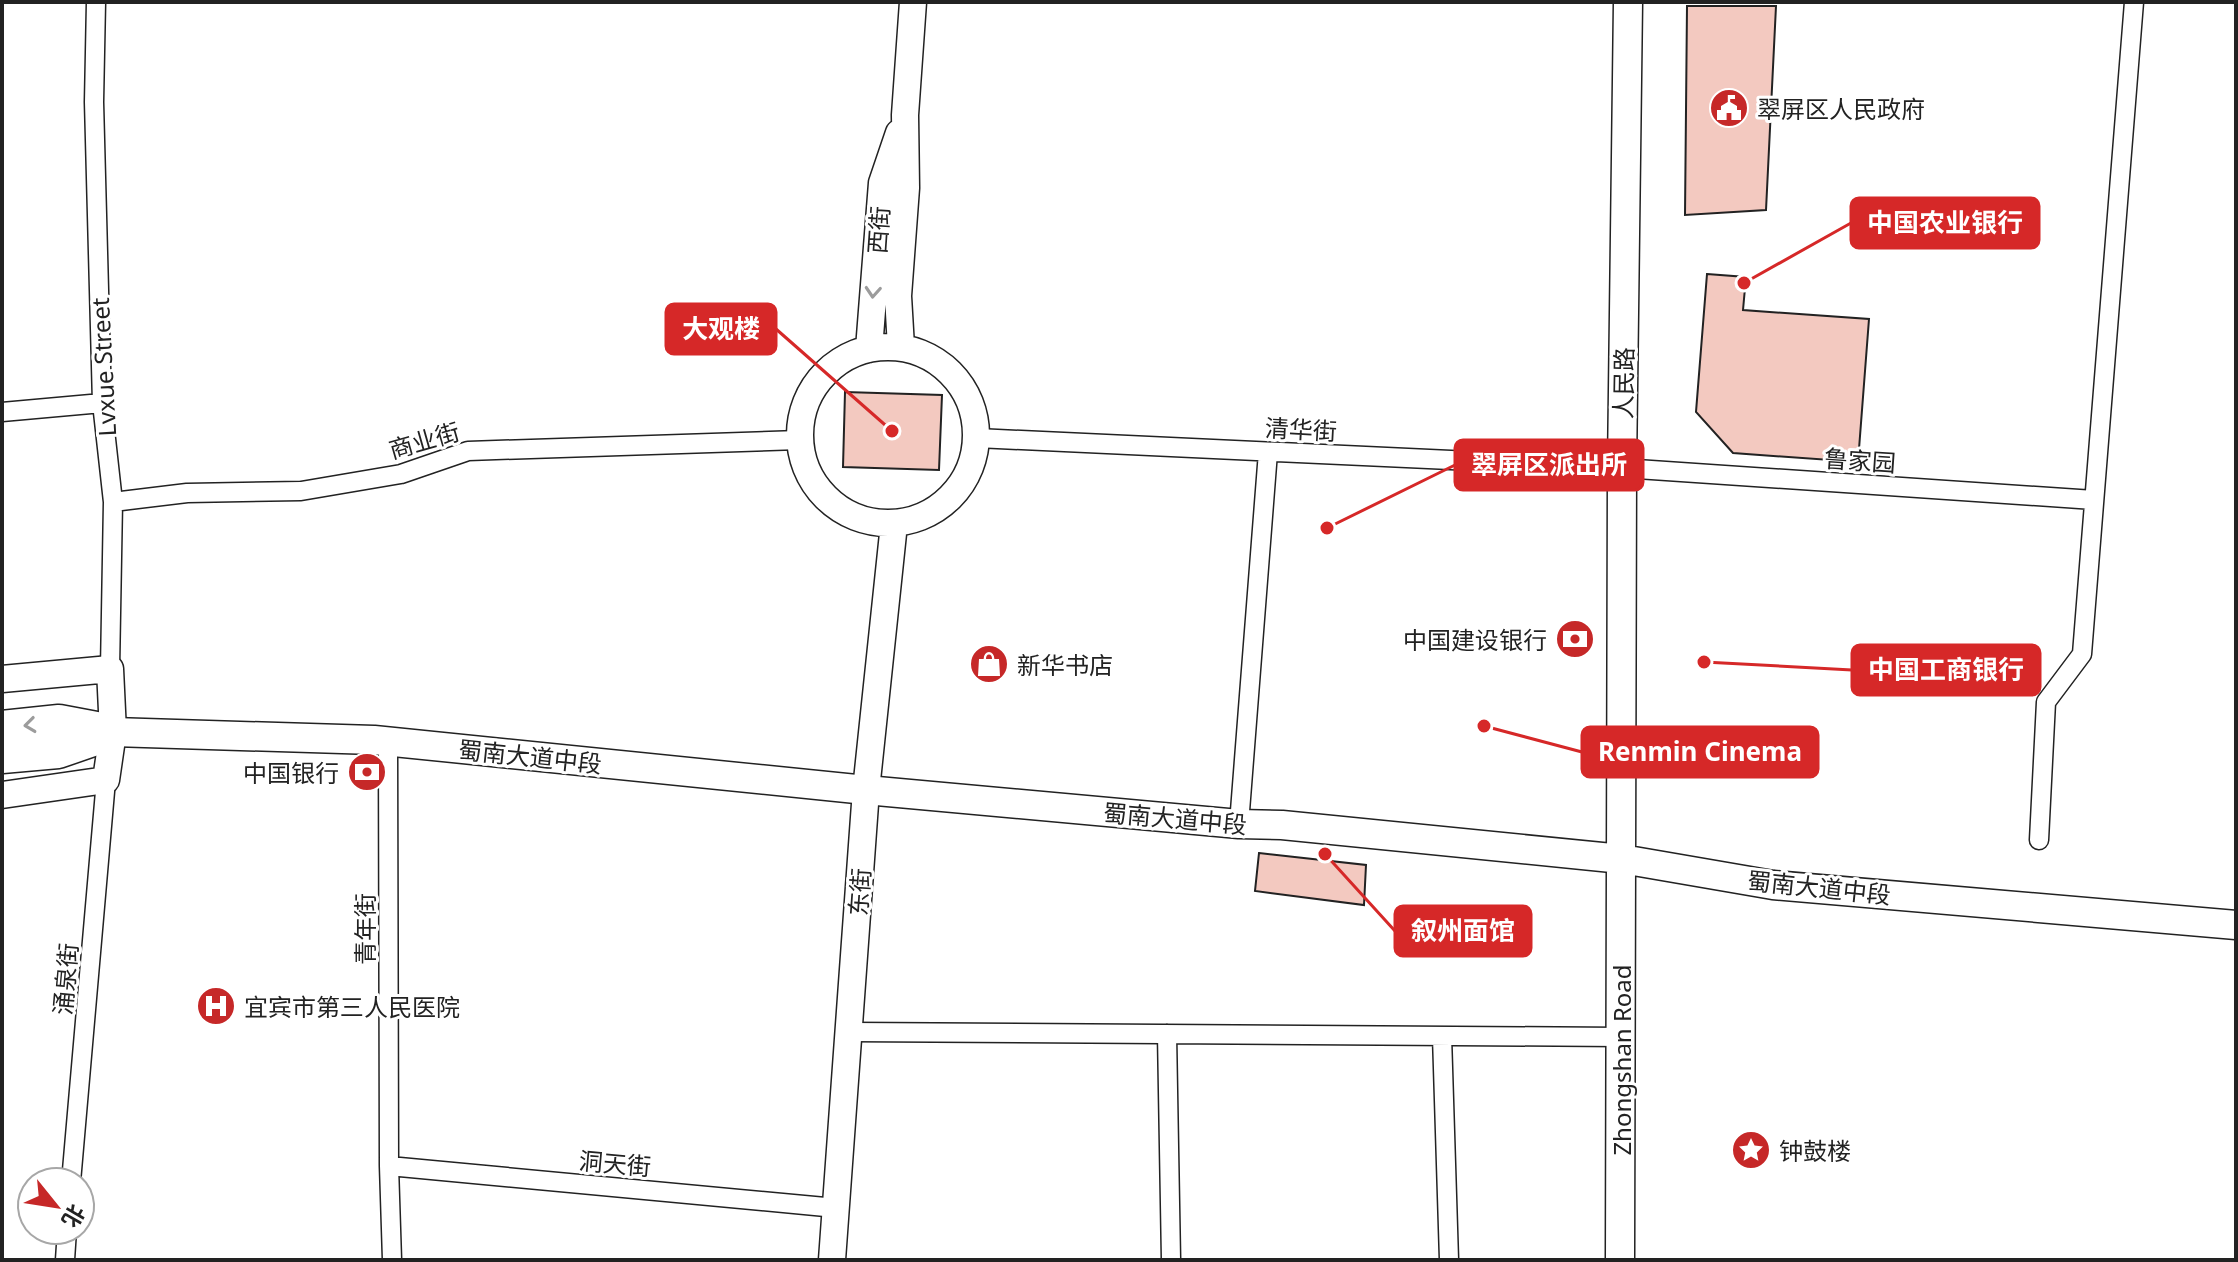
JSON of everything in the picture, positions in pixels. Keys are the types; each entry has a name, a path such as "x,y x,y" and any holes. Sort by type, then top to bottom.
{"highway":[{"path":"2,728 59,722 113,732"},
{"path":"2,756 58,751 113,732"}],"main road":[{"name":"西街","path":"901,347 898,296 906,188 905,115 913,2"},
{"name":"人民路","path":"1622,859 1622,468 1628,2"},
{"name":"西街","path":"869,349 882,183 905,115"},
{"path":"901,347 942,364 968,396 977,425 977,438 971,468 954,494 939,508 911,521 894,524 867,522 839,510 816,489 806,471 799,440 803,409 808,395 827,370 860,350 901,347"},
{"name":"东街","path":"832,1260 866,790 894,524"},
{"path":"2,679 110,669"},
{"name":"Lvxue Street","path":"106,780 113,732 110,669"},
{"name":"蜀南大道中段","path":"113,732 388,741 866,790 1239,824 1282,825 1622,859 1773,885 2236,925"},
{"path":"2,795 106,780"},
{"name":"Zhongshan Road","path":"1620,1260 1622,859"}],"street":[{"name":"Lvxue Street","path":"96,2 94,102 102,403 113,502 110,669"},
{"path":"2039,840 2046,702 2082,654 2134,2"},
{"path":"2,412 102,403"},
{"name":"清华街","path":"977,438 1622,468"},
{"name":"商业街","path":"113,502 187,493 301,491 401,474 468,451 799,440"},
{"path":"1239,824 1268,452"},
{"name":"鲁家园","path":"1622,468 2094,500"},
{"name":"青年街","path":"388,741 392,1260"},
{"name":"涌泉街","path":"72,1166 106,780"},
{"path":"850,1032 1622,1037"},
{"path":"1167,1034 1171,1260"},
{"path":"1442,1036 1449,1260"},
{"name":"洞天街","path":"389,1166 836,1208"}],"building":[{"name":"翠屏区人民政府","path":"1687,6 1776,6 1766,210 1685,215"},
{"path":"1707,274 1746,277 1743,310 1869,319 1858,462 1733,453 1696,412"},
{"path":"845,392 942,395 939,470 843,467"},
{"path":"1259,853 1366,865 1364,905 1255,891"}],"place":[{"name":"翠屏区人民政府","path":"1729,108"},
{"name":"中国农业银行","path":"1744,283"},
{"name":"大观楼","path":"892,431"},
{"name":"翠屏区派出所","path":"1327,528"},
{"name":"中国建设银行","path":"1575,639"},
{"name":"中国工商银行","path":"1704,662"},
{"name":"新华书店","path":"989,664"},
{"name":"Renmin Cinema","path":"1484,726"},
{"name":"中国银行","path":"367,772"},
{"name":"叙州面馆","path":"1325,854"},
{"name":"宜宾市第三人民医院","path":"216,1006"},
{"name":"钟鼓楼","path":"1751,1150"}]}
